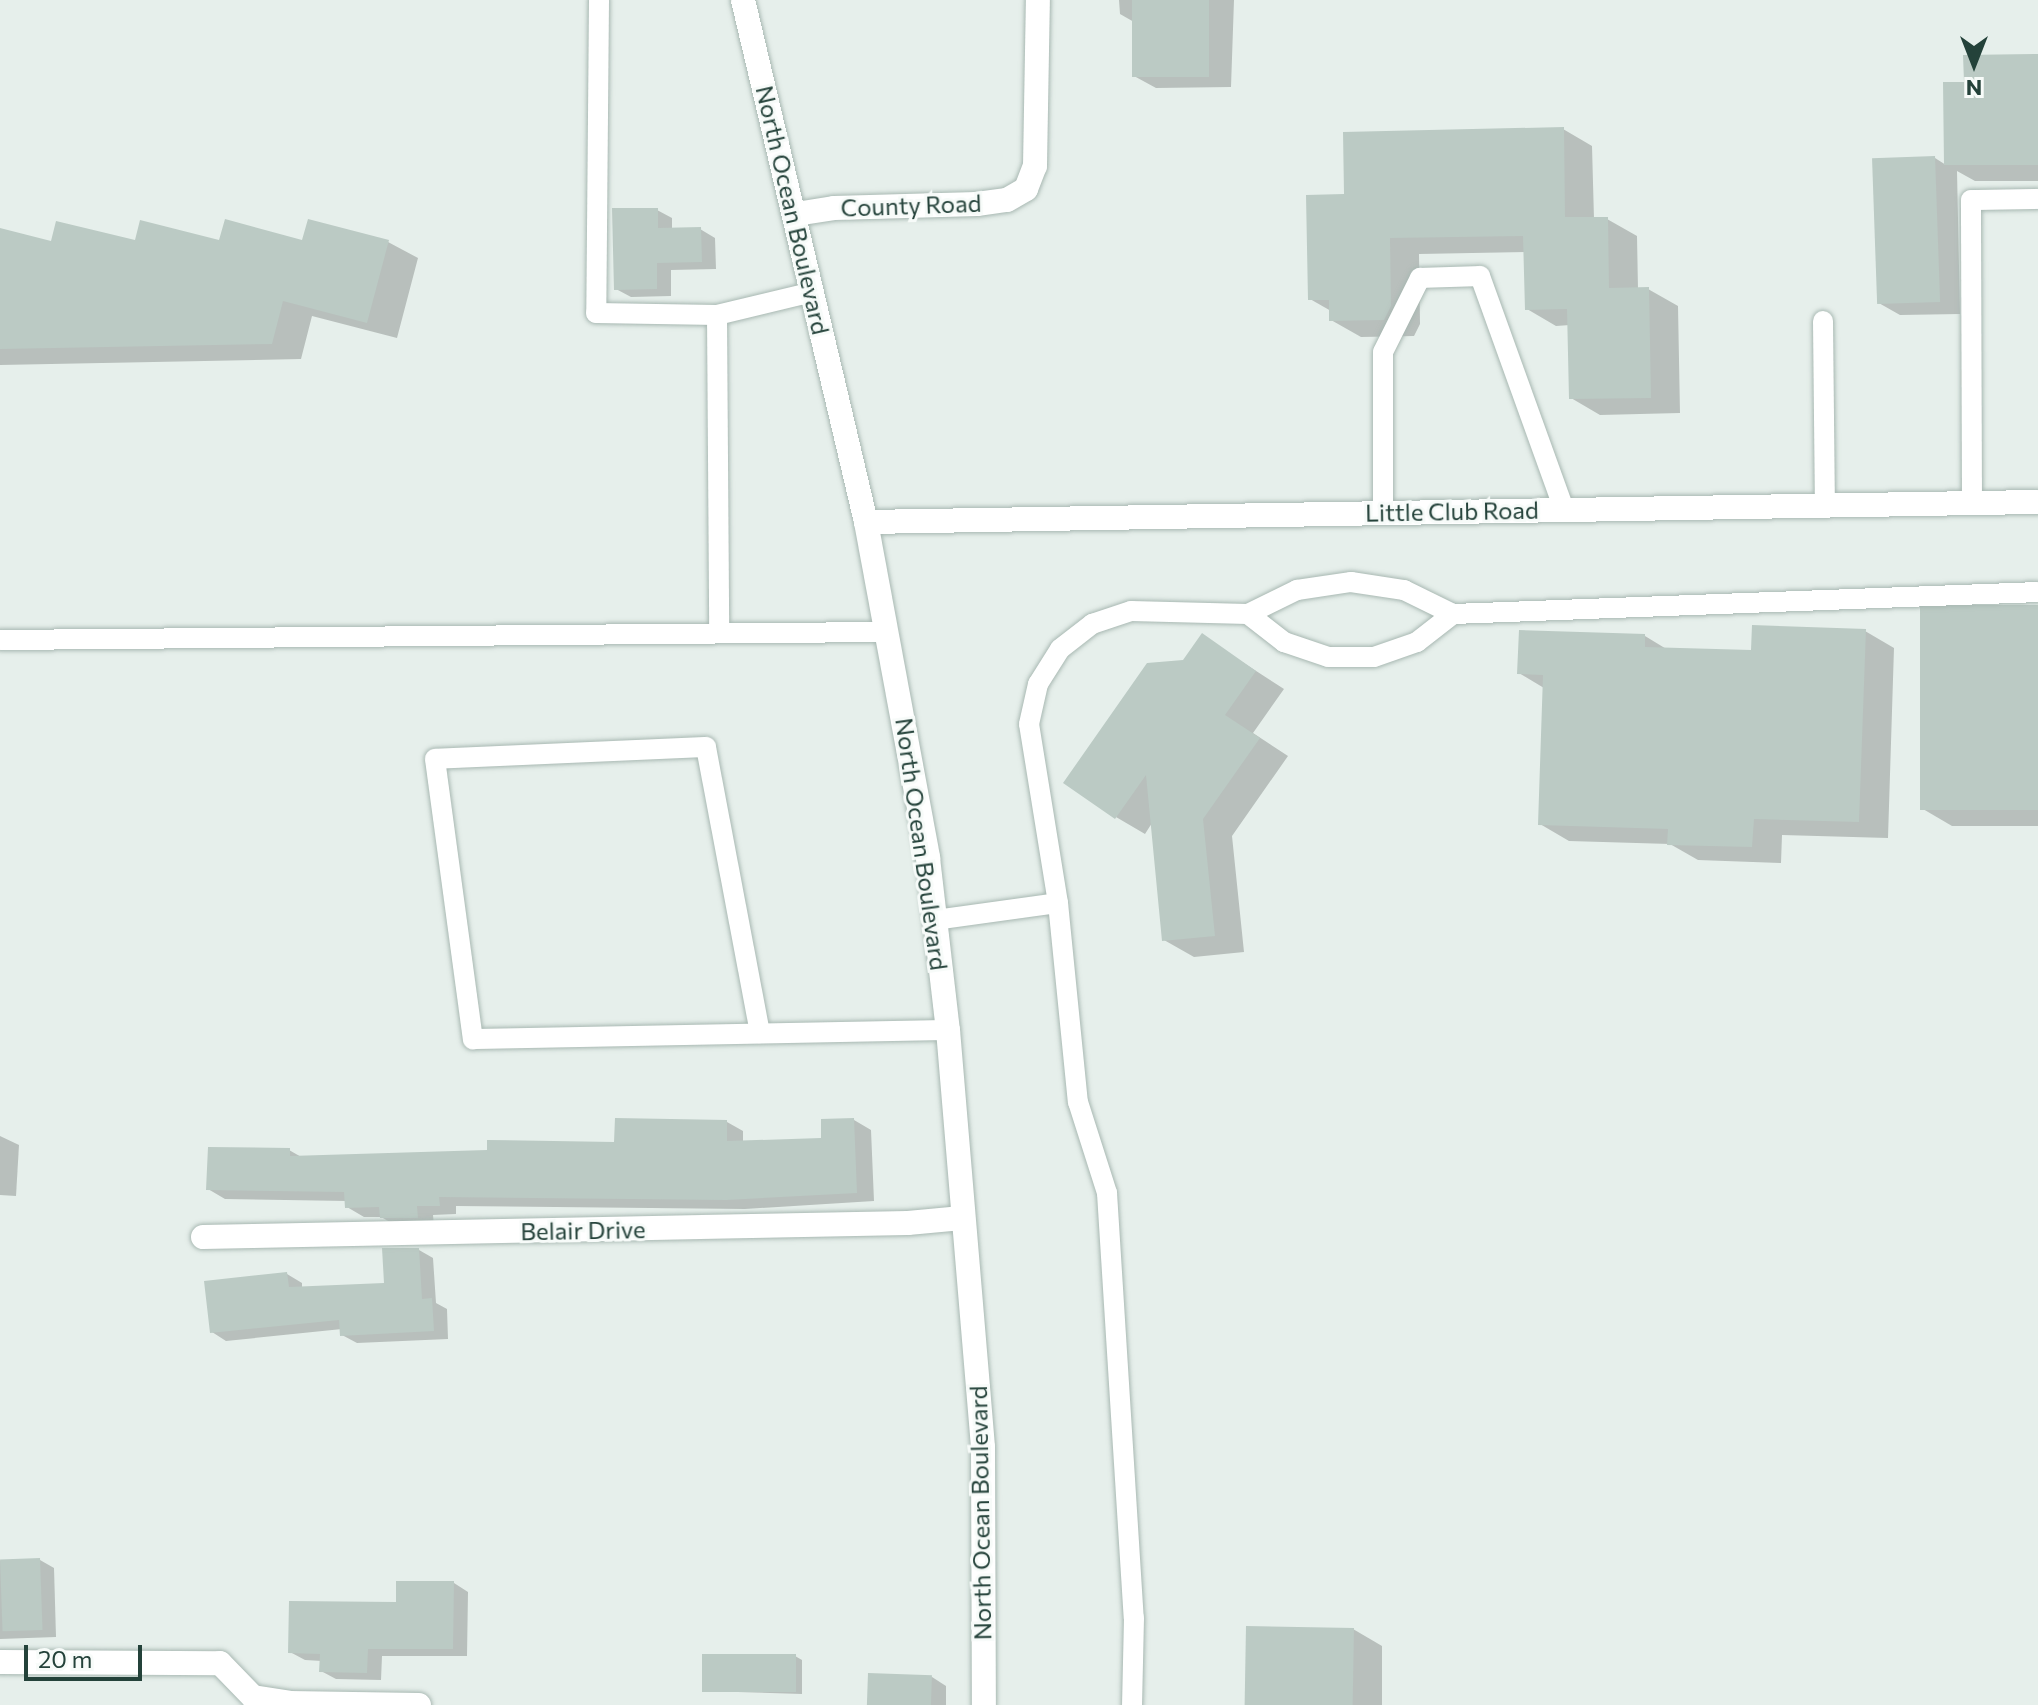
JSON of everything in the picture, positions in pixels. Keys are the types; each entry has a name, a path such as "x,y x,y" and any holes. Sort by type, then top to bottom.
{"street":[{"name":"North Ocean Boulevard","path":"743,0 796,214 866,522 913,761 948,1030 983,1447 984,1705"},
{"name":"County Road","path":"796,214 834,208 977,204 1007,200 1026,189 1035,166 1038,0"},
{"name":"Little Club Road","path":"866,522 2038,502"},
{"name":"Belair Drive","path":"203,1237 894,1224 962,1218"},
{"path":"0,1662 220,1663 252,1701 419,1705"}],"lane":[{"path":"599,0 596,313 717,315 813,292"},
{"path":"1972,503 1971,200 2038,199"},
{"path":"1383,513 1383,352 1420,278 1480,276 1564,509"},
{"path":"717,315 719,633"},
{"path":"1823,321 1825,505"},
{"path":"1132,1705 1134,1618 1107,1193 1078,1102 1058,903 1029,724 1038,684 1060,649 1092,624 1131,611 1248,614 1297,590 1351,582 1404,590 1453,614 2038,592"},
{"path":"1248,614 1284,642 1328,657 1374,657 1417,642 1453,614"},
{"path":"0,640 887,632"},
{"path":"760,1033 706,747 435,759 473,1039 948,1030"},
{"path":"935,920 1058,903"}],"building":[{"path":"1132,0 1209,0 1209,77 1132,77"},
{"path":"2038,54 2038,165 1944,165 1943,82 1964,82 1963,55"},
{"path":"1564,127 1565,217 1608,217 1609,288 1649,287 1651,398 1569,399 1567,309 1525,310 1523,236 1390,238 1391,306 1384,320 1329,321 1329,300 1308,300 1306,195 1344,194 1343,132"},
{"path":"1935,156 1940,302 1877,304 1872,158"},
{"path":"612,208 658,208 658,228 701,227 702,262 657,263 657,289 614,290"},
{"path":"225,219 302,240 308,219 389,240 367,323 283,301 272,344 0,349 0,228 51,241 56,221 135,240 140,220 219,240"},
{"path":"1920,605 2038,605 2038,810 1920,810"},
{"path":"1752,625 1866,629 1859,822 1754,819 1752,847 1667,845 1668,829 1538,825 1543,675 1517,674 1519,630 1645,634 1645,647 1751,650"},
{"path":"1202,633 1256,671 1225,715 1260,738 1203,819 1215,936 1162,941 1146,775 1115,819 1063,783 1147,663 1183,660"},
{"path":"615,1118 727,1120 727,1141 821,1138 821,1119 854,1118 857,1193 726,1200 439,1197 440,1206 417,1206 418,1218 380,1218 379,1207 345,1208 344,1192 206,1190 208,1147 290,1148 290,1156 487,1150 487,1140 614,1142"},
{"path":"382,1248 419,1248 422,1299 432,1298 434,1331 340,1336 339,1320 210,1333 204,1281 287,1272 289,1287 384,1283"},
{"path":"40,1558 43,1630 3,1631 0,1559"},
{"path":"396,1581 454,1581 453,1649 368,1649 367,1673 319,1672 320,1654 288,1653 289,1601 396,1602"},
{"path":"1246,1626 1354,1628 1353,1705 1245,1705"},
{"path":"702,1654 796,1654 796,1692 702,1692"},
{"path":"868,1673 932,1675 931,1705 867,1705"}]}
